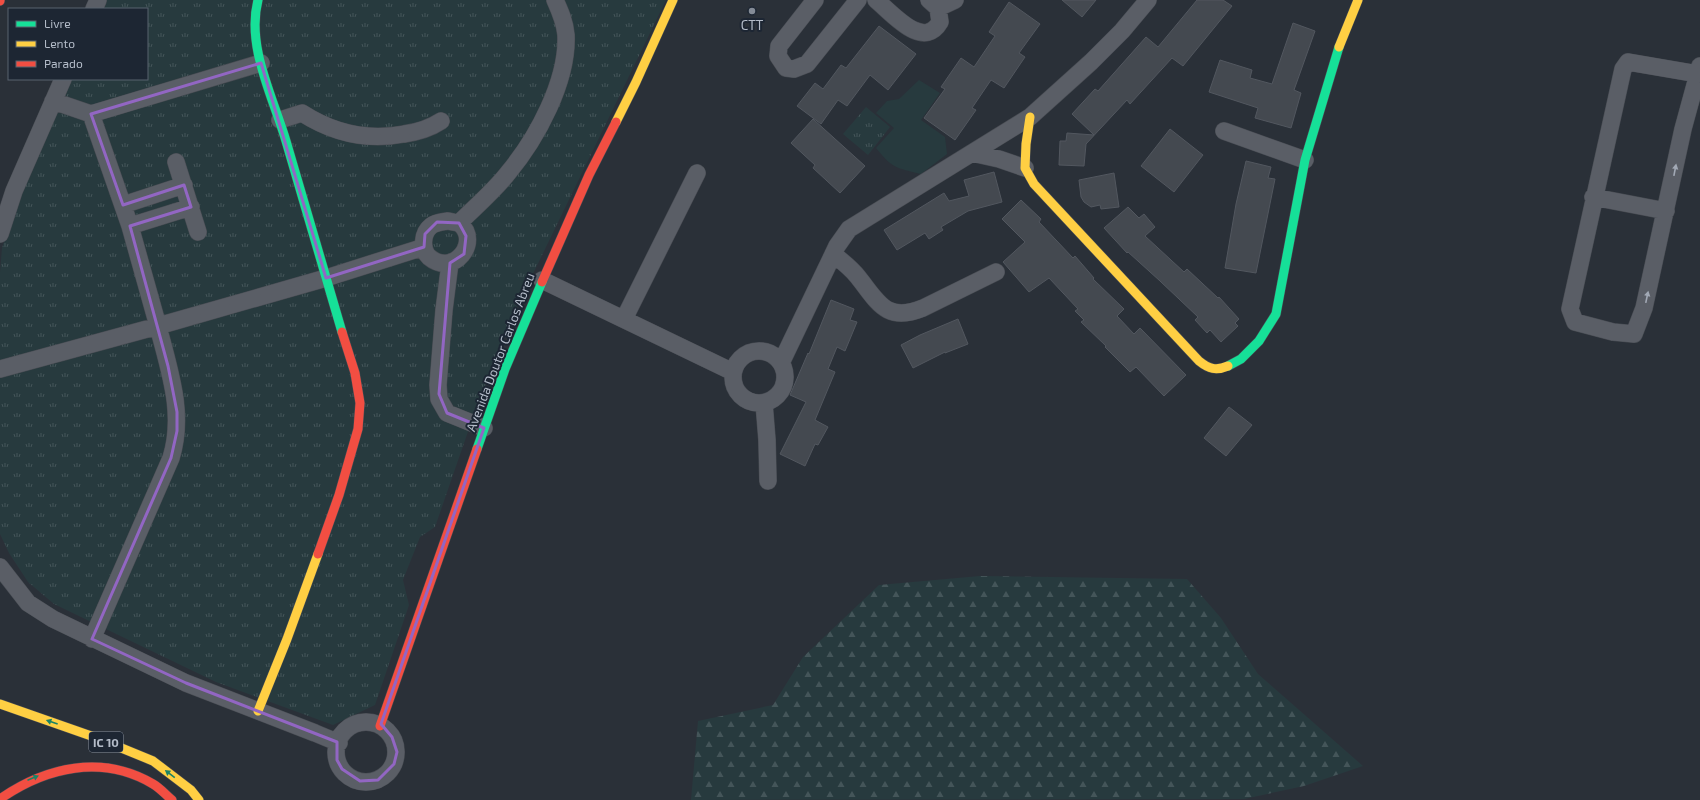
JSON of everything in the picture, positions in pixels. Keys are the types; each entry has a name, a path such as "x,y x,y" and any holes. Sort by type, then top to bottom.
{"main road":[{"path":"258,0 255,30 261,63 280,120 326,278 356,373 360,395 360,422 354,448 339,495 287,639 258,711"},
{"name":"Avenida Doutor Carlos Abreu","path":"380,726 505,369 542,280 589,175 636,82 673,0"},
{"path":"1030,117 1026,144 1025,168 1034,184 1199,361 1208,368 1217,369 1234,363 1250,352 1264,337 1273,323 1279,301 1305,160 1329,77 1343,36 1358,0"},
{"name":"IC 10","path":"0,704 97,738 153,761 191,790 199,800"},
{"name":"IC 10","path":"0,799 23,783 38,776 56,771 93,767 112,769 149,781 172,800"}],"street":[{"path":"459,223 507,175 528,147 545,116 555,91 566,50 564,20 555,0"},
{"path":"815,0 779,46 778,56 786,68 794,69 806,64 858,0"},
{"path":"876,0 912,30 923,34 930,32 938,25 940,18 933,4 955,0"},
{"path":"781,363 840,240 854,226 1030,117 1122,31 1148,0"},
{"path":"1628,62 1699,70 1683,129 1644,308 1634,334 1612,332 1575,322 1570,310 1594,197 1619,84 1625,64 1628,62"},
{"path":"53,101 91,114 261,63"},
{"path":"0,234 14,191 63,80"},
{"path":"280,120 302,113 324,126 338,131 359,136 381,137 422,131 441,121"},
{"path":"91,114 130,226 158,326 177,412 176,440 171,458 92,639"},
{"path":"1224,131 1305,160"},
{"path":"972,153 999,159 1025,168"},
{"path":"176,162 198,232"},
{"path":"624,319 697,172"},
{"path":"123,205 184,185"},
{"path":"1594,197 1666,211"},
{"path":"130,226 191,207"},
{"path":"448,221 459,223 464,229 466,236 464,254 457,260 450,263 440,263 433,260 426,254 424,247 425,234 429,227 437,222 448,221"},
{"path":"0,369 326,278 424,247"},
{"path":"833,254 857,276 884,309 896,313 913,312 923,308 996,272"},
{"path":"450,263 438,374 440,399 447,413 484,428"},
{"path":"542,280 733,372"},
{"path":"758,351 767,352 781,363 785,375 783,387 779,394 764,403 755,403 740,396 735,388 733,372 742,357 758,351"},
{"path":"764,403 768,480"},
{"path":"0,567 28,602 53,619 186,683 339,743"},
{"path":"364,722 380,726 392,737 396,752 394,764 387,774 378,780 369,782 350,778 342,769 337,760 337,747 339,743 342,736 349,728 364,722"}],"highlighted area":[{"path":"261,63 326,278 424,247 425,234 437,222 459,223 466,236 464,254 450,263 439,394 447,413 484,428 381,724 392,737 397,752 394,764 378,780 360,781 342,769 337,760 337,742 186,683 92,639 171,458 177,431 177,412 168,366 130,226 191,207 184,185 123,205 91,114"}],"green space":[{"path":"103,0 666,0 511,319 472,420 435,527 420,537 403,580 409,605 375,705 333,725 216,682 54,604 28,582 9,553 0,534 0,273 2,248 20,194 69,80 148,80 148,8 99,8"},
{"path":"919,80 940,93 921,120 945,137 947,154 921,174 895,166 886,160 876,148 894,128 876,113 887,101 899,99"},
{"path":"866,107 890,127 868,155 843,134"},
{"path":"980,576 1187,579 1221,618 1258,674 1363,766 1304,786 1244,799 691,800 698,721 773,705 803,657 879,585"}],"building":[{"path":"1062,0 1096,0 1082,17"},
{"path":"1197,0 1223,0 1232,6 1183,66 1172,58 1130,104 1127,100 1086,144 1084,166 1059,165 1060,141 1066,141 1067,133 1094,135 1072,114 1095,89 1098,91 1146,37 1158,47"},
{"path":"1009,2 1040,24 1019,53 1025,57 1004,88 991,80 972,108 976,110 955,140 924,118 945,89 941,87 961,58 974,67 995,36 989,32"},
{"path":"1293,23 1315,31 1294,90 1301,93 1291,128 1255,118 1258,108 1209,92 1220,60 1252,70 1250,78 1272,84"},
{"path":"879,26 916,54 888,90 870,75 847,106 838,100 821,124 797,106 815,83 823,89 841,65 846,68"},
{"path":"813,119 865,166 840,193 813,168 815,165 791,143"},
{"path":"1170,129 1203,155 1174,192 1141,166"},
{"path":"1246,161 1271,167 1268,178 1275,179 1256,273 1225,268 1236,204"},
{"path":"994,172 1002,202 968,211 941,227 943,230 929,239 925,233 897,250 884,230 944,193 949,201 969,196 964,180"},
{"path":"1114,173 1119,207 1101,209 1100,205 1091,207 1084,202 1081,197 1079,180"},
{"path":"1021,200 1041,219 1039,222 1073,258 1075,256 1094,278 1093,279 1124,309 1117,316 1134,334 1140,328 1186,375 1164,396 1136,367 1130,372 1105,347 1106,346 1081,322 1084,320 1075,311 1078,309 1049,278 1029,292 1003,262 1025,242 1002,219"},
{"path":"1128,207 1139,218 1144,214 1155,227 1145,236 1184,272 1187,269 1218,298 1219,297 1239,319 1235,323 1238,326 1221,342 1210,330 1207,333 1195,320 1198,317 1128,252 1127,253 1104,228"},
{"path":"831,300 854,309 850,320 857,322 845,351 837,347 828,369 835,372 815,420 828,427 818,445 815,444 805,466 780,454 806,402 790,395"},
{"path":"958,319 968,344 945,352 913,368 901,345 920,335"},
{"path":"1229,407 1252,425 1226,456 1204,438"}],"traffic: fast":[{"path":"258,0 255,17 255,35 258,53 268,89 281,124 342,332"},
{"path":"1228,366 1241,359 1259,341 1276,314 1305,160 1339,47"},
{"path":"477,449 505,369 542,282"}],"traffic: slow":[{"path":"616,122 673,0"},
{"path":"1339,47 1358,0"},
{"path":"1030,117 1026,144 1025,168 1034,184 1199,361 1206,366 1216,369 1228,366"},
{"path":"258,711 287,639 318,554"},
{"path":"0,704 97,738 153,761 191,790 199,800"}],"traffic: jam":[{"path":"542,282 589,175 616,122"},
{"path":"318,554 339,495 358,429 360,403 355,373 342,332"},
{"path":"380,726 477,449"},
{"path":"0,799 36,779 55,772 75,768 94,767 114,769 134,775 153,784 172,800"}],"place":[{"name":"CTT","path":"752,11"}]}
